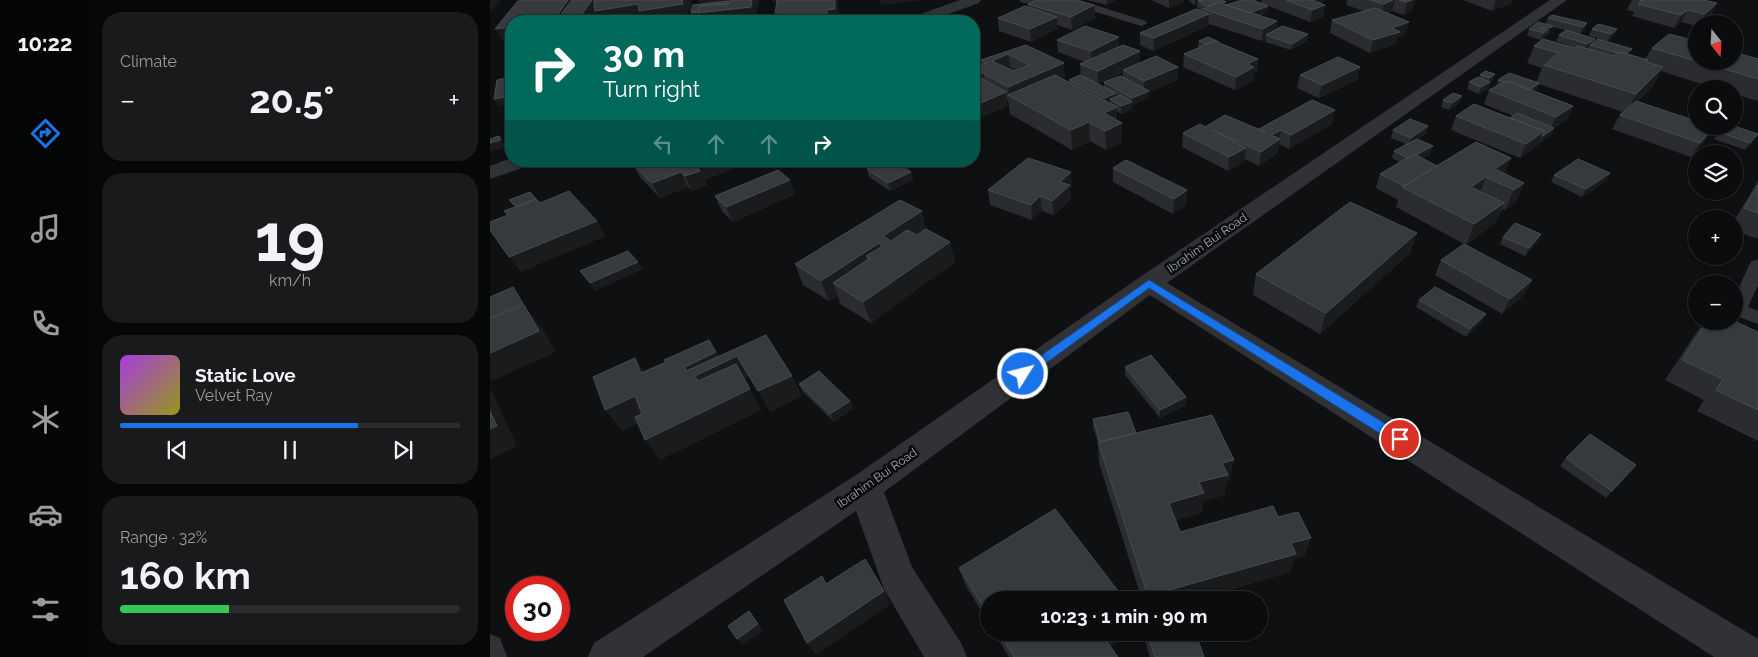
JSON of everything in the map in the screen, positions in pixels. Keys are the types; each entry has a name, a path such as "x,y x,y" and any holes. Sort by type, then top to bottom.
{"street":[{"path":"932,15 974,0"},
{"name":"Ibrahim Bui Road","path":"608,657 865,487 1149,283 1560,0"},
{"path":"490,173 507,167"},
{"path":"1149,283 1750,657"},
{"path":"865,487 897,577 947,657"}],"lane":[{"path":"1068,0 1142,23"},
{"path":"1758,265 1738,310 1758,318"},
{"path":"490,648 493,657"}],"building":[{"path":"568,0 557,15 506,15 518,1"},
{"path":"572,0 592,0 581,15 561,15"},
{"path":"594,0 682,0 683,4 639,11 638,4 595,11"},
{"path":"730,0 752,0 751,7 698,13 700,6 729,3"},
{"path":"777,0 835,0 835,9 827,10 827,15 775,15"},
{"path":"1037,0 1075,0 1094,5 1071,17 1028,4"},
{"path":"1222,0 1226,2 1217,2 1213,5 1204,6 1198,1"},
{"path":"1242,0 1253,0 1268,6 1250,13 1226,5"},
{"path":"1286,0 1312,0 1325,5 1312,10"},
{"path":"1370,0 1393,0 1384,4"},
{"path":"1642,0 1703,0 1717,3 1705,14 1688,10 1681,15 1638,4"},
{"path":"728,1 728,4 700,6 698,12 691,13 693,5"},
{"path":"1217,2 1277,21 1263,29 1203,9"},
{"path":"1025,6 1057,17 1030,29 998,18"},
{"path":"1375,8 1409,22 1392,28 1400,32 1373,40 1332,20"},
{"path":"1196,9 1209,14 1154,38 1140,33"},
{"path":"1552,15 1587,23 1583,27 1548,18"},
{"path":"505,17 505,28 495,29"},
{"path":"1538,22 1553,26 1540,28 1547,30 1544,33 1529,29"},
{"path":"1598,24 1617,29 1611,34 1592,29"},
{"path":"1085,26 1119,37 1091,51 1057,40"},
{"path":"1282,26 1308,34 1292,44 1266,35"},
{"path":"1566,30 1595,39 1587,44 1559,35"},
{"path":"1669,34 1688,39 1688,59 1652,48"},
{"path":"1208,37 1219,42 1214,41 1206,44 1199,41"},
{"path":"1543,39 1613,56 1620,52 1648,60 1646,62 1663,67 1636,94 1544,65 1559,53 1534,46"},
{"path":"1598,39 1632,49 1626,54 1590,45"},
{"path":"1214,41 1258,59 1247,64 1254,67 1236,77 1184,54"},
{"path":"1026,45 1064,63 1008,87 983,73 980,74 980,65 986,63 981,60","holes":["1008,54 1030,65 1014,71 992,61"]},
{"path":"1123,45 1140,51 1098,71 1080,64"},
{"path":"1743,55 1758,59 1758,79 1728,70 1743,70"},
{"path":"1156,56 1178,67 1144,81 1123,70"},
{"path":"1338,57 1360,67 1322,85 1300,75"},
{"path":"1485,71 1495,74 1490,78 1480,75"},
{"path":"1509,73 1539,83 1530,90 1507,81 1498,80"},
{"path":"1055,75 1117,107 1104,113 1122,123 1105,131 1089,122 1071,130 1008,95"},
{"path":"1080,75 1116,93 1105,98 1069,80"},
{"path":"1121,76 1149,91 1132,98 1104,82"},
{"path":"1478,77 1490,82 1481,87 1469,82"},
{"path":"505,78 505,97 494,99 497,80"},
{"path":"980,78 1006,92 980,103"},
{"path":"1507,81 1573,106 1556,117 1489,90"},
{"path":"1453,93 1462,96 1452,103 1443,100"},
{"path":"1121,95 1132,102 1121,106 1110,99"},
{"path":"1312,100 1335,110 1291,135 1281,130 1271,135 1280,139 1261,152 1213,130 1246,148 1229,157 1183,133 1200,124 1205,127 1225,115 1265,132 1259,129"},
{"path":"1636,101 1688,118 1688,135 1707,135 1700,143 1620,115"},
{"path":"1474,104 1544,131 1526,144 1456,116"},
{"path":"1517,113 1554,128 1542,136 1544,131 1510,118"},
{"path":"1410,119 1428,126 1411,138 1393,130"},
{"path":"1743,129 1758,134 1750,143 1727,135 1743,135"},
{"path":"499,136 501,140 490,143 490,139"},
{"path":"1417,139 1433,146 1408,158 1394,151"},
{"path":"1476,142 1511,158 1495,169 1524,183 1514,190 1486,177 1471,187 1504,203 1474,224 1402,187"},
{"path":"1414,154 1437,166 1404,186 1380,174"},
{"path":"1028,158 1071,172 1060,182 1070,185 1052,201 1040,196 1031,205 988,190"},
{"path":"1578,159 1610,173 1586,189 1554,175"},
{"path":"1126,160 1187,190 1174,199 1113,168"},
{"path":"636,167 697,167 700,171 685,176 681,172 652,183"},
{"path":"872,167 904,167 911,172 888,183 867,169"},
{"path":"778,170 790,180 726,207 715,196"},
{"path":"1758,185 1758,213 1744,208"},
{"path":"569,191 597,221 509,257 490,230 490,222 508,215 504,211 536,199 540,203"},
{"path":"530,192 536,199 516,207 509,200"},
{"path":"900,200 922,211 883,236 891,241 907,230 917,235 926,229 950,242 863,302 833,283 870,258 866,256 883,246 879,243 821,281 795,264"},
{"path":"1350,202 1417,233 1326,313 1256,274"},
{"path":"1515,223 1541,234 1529,248 1503,237"},
{"path":"1464,244 1532,280 1510,299 1441,260"},
{"path":"628,251 638,262 590,283 580,271"},
{"path":"513,287 523,304 490,318 490,297"},
{"path":"1435,287 1486,314 1470,329 1419,300"},
{"path":"524,305 539,331 490,353 490,319"},
{"path":"1743,325 1758,332 1758,410 1716,390 1723,379 1682,360 1701,330 1743,330"},
{"path":"766,335 792,376 758,391 737,356 695,376 698,381 736,364 750,389 645,440 635,417 642,414 635,396 605,410 593,377 635,358 641,373 666,362 664,360 709,340 716,352 685,367 686,371"},
{"path":"1151,355 1186,397 1160,410 1125,367"},
{"path":"819,371 850,401 830,414 799,384"},
{"path":"490,411 497,426 490,429"},
{"path":"1128,412 1136,433 1100,442 1093,419"},
{"path":"1212,415 1234,460 1222,463 1228,475 1199,482 1204,493 1169,503 1180,532 1273,506 1278,517 1298,512 1311,538 1291,543 1296,554 1166,591 1146,591 1098,442"},
{"path":"1590,434 1636,465 1612,491 1566,458"},
{"path":"1055,509 1118,591 980,591 980,602 959,568"},
{"path":"865,559 884,591 807,643 784,600 822,576 826,584"},
{"path":"749,611 758,624 737,639 728,626"},
{"path":"1004,641 1106,641 1118,657 1014,657"},
{"path":"1150,641 1198,641 1204,657 1155,657"}],"route":[{"path":"1023,374 1149,283 1400,439"}]}
